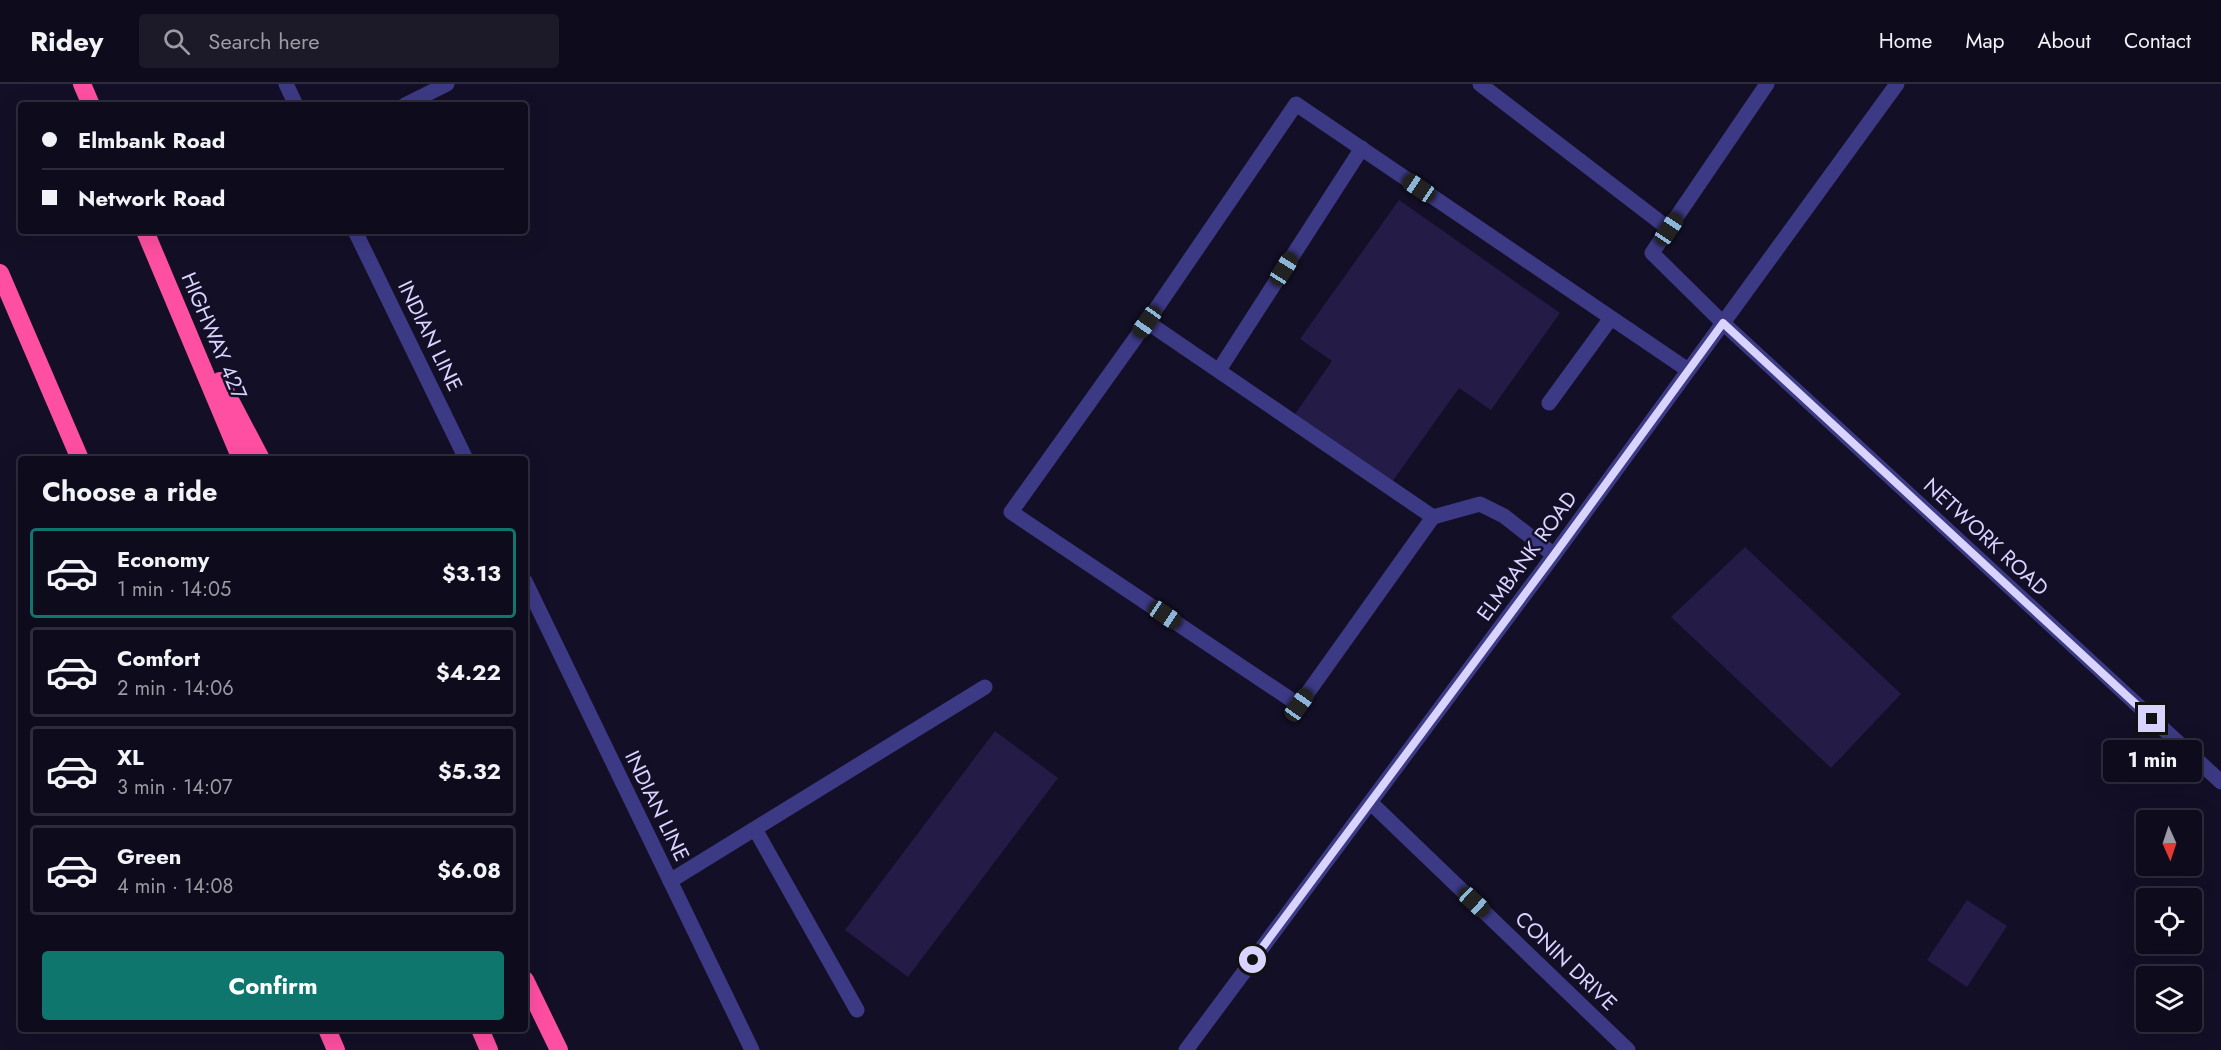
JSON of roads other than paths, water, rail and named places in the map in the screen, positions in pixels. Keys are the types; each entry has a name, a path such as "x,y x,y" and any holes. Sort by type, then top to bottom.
{"highway":[{"path":"82,84 90,102"},
{"name":"HIGHWAY 427","path":"146,234 240,456"},
{"path":"0,273 79,456"},
{"path":"164,274 259,456"},
{"path":"528,986 559,1050"},
{"path":"328,1032 336,1050"},
{"path":"481,1032 489,1050"}],"street":[{"path":"286,84 295,102"},
{"path":"411,102 447,84"},
{"path":"1480,84 1669,229 1767,84"},
{"name":"ELMBANK ROAD","path":"1186,1050 1554,555 1897,84"},
{"path":"1554,555 1504,516 1480,504 1433,517 1299,705 1011,512 1147,322 1296,104 1688,370"},
{"path":"1219,370 1362,148"},
{"name":"NETWORK ROAD","path":"1669,229 1652,253 1723,323 2221,782"},
{"name":"INDIAN LINE","path":"357,234 465,456"},
{"path":"1549,403 1611,318"},
{"path":"1147,322 1433,517"},
{"name":"INDIAN LINE","path":"528,587 752,1050"},
{"path":"670,881 986,687"},
{"name":"CONIN DRIVE","path":"1371,803 1628,1050"},
{"path":"755,829 857,1010"}]}
